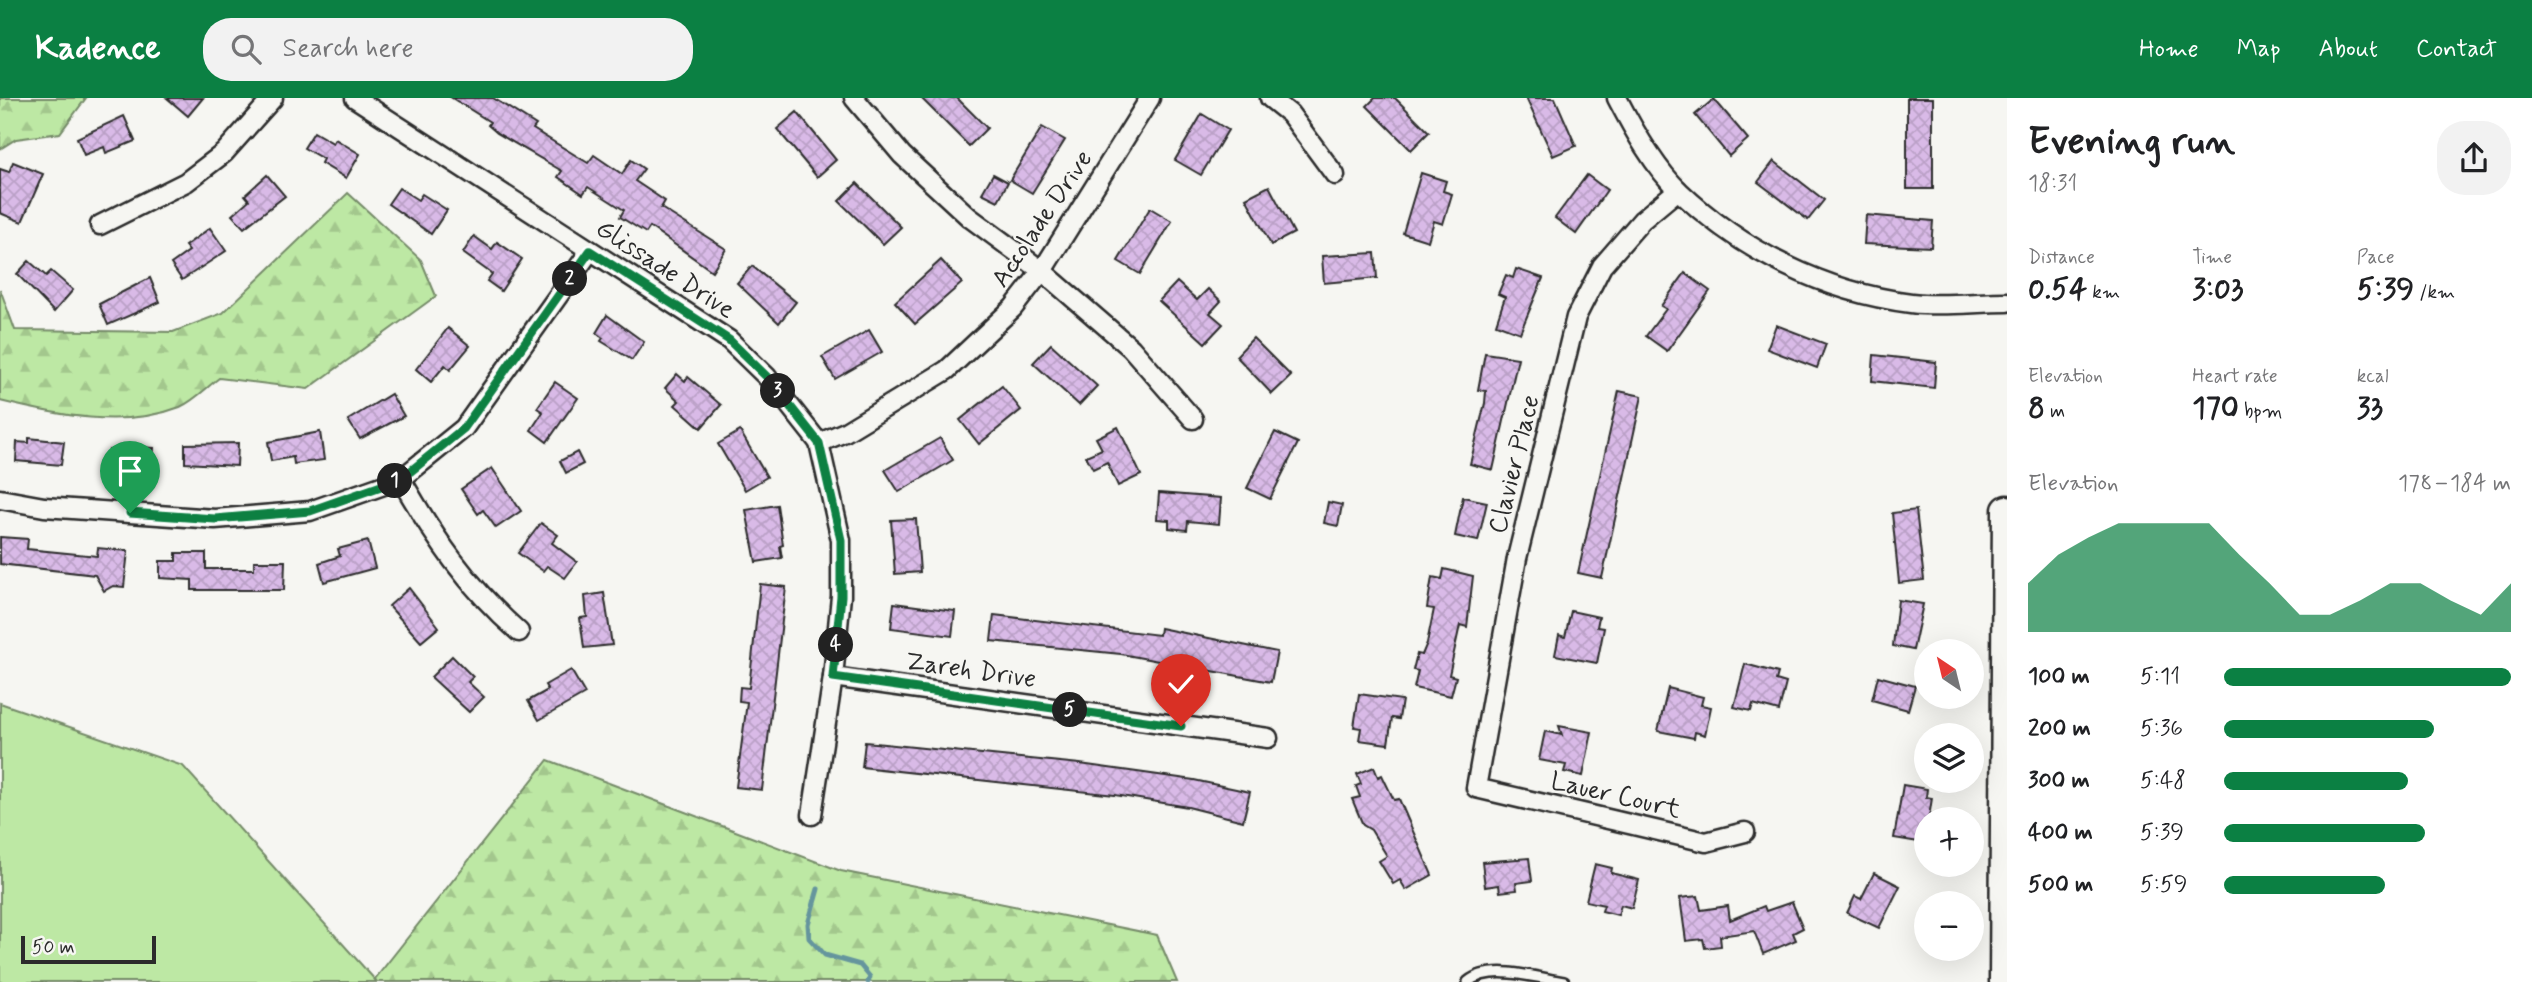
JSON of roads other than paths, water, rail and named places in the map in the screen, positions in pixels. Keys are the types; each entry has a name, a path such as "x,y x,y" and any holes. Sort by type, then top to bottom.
{"main road":[{"path":"2004,982 2007,510"}],"street":[{"path":"100,225 186,182 224,153 273,98"},
{"name":"Glissade Drive","path":"355,98 729,340 767,377 819,443 841,540 841,596 833,677 812,815"},
{"path":"854,98 902,155 969,217 1042,271 1131,348 1193,419"},
{"name":"Accolade Drive","path":"819,443 845,432 947,370 1013,308 1042,271 1150,98"},
{"path":"1270,98 1290,114 1335,175"},
{"path":"1617,98 1640,138 1678,190 1745,244 1824,284 1912,303 2007,302"},
{"name":"Clavier Place","path":"1475,788 1517,558 1576,317 1602,266 1642,220 1678,190"},
{"path":"0,499 44,507 215,519 310,511 401,479 464,428 590,251"},
{"path":"401,479 435,539 482,599 519,632"},
{"name":"Zareh Drive","path":"833,677 1268,738"},
{"name":"Lauer Court","path":"1475,788 1706,842 1745,832"}],"lane":[{"path":"1468,982 1476,975 1498,973 1532,980 1564,982"}],"waterway":[{"path":"818,889 808,924 809,938 825,955 860,965 870,977 868,982"}]}
